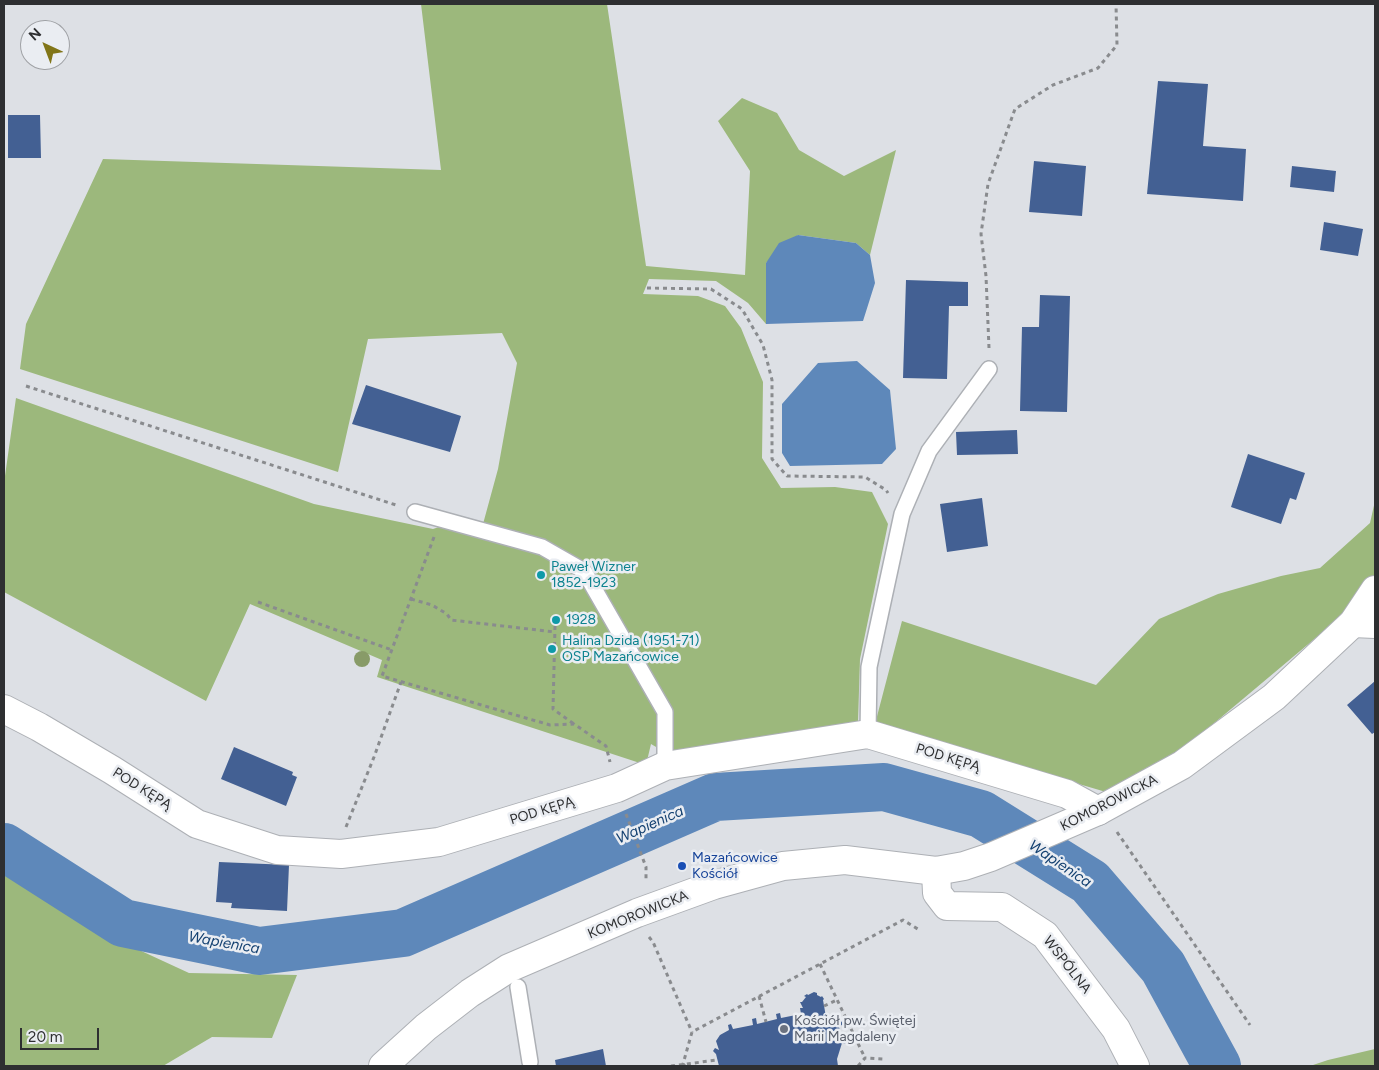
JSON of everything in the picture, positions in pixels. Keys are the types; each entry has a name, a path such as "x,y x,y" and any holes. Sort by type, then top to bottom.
{"street":[{"name":"KOMOROWICKA","path":"383,1066 426,1026 470,993 509,968 637,913 714,885 784,866 845,860 936,871 964,866 991,858 1098,812 1182,765 1274,697 1364,623 1375,590"},
{"name":"POD KĘPĄ","path":"4,709 39,727 112,770 197,824 277,850 336,854 439,842 617,788 665,766 868,734 1067,794 1098,812"},
{"name":"WSPÓLNA","path":"936,871 937,893 947,906 1002,907 1045,935 1116,1029 1136,1066"}],"lane":[{"path":"868,734 870,667 902,514 929,450 989,369"},
{"path":"415,512 542,547 584,571 665,712 665,766"},
{"path":"518,987 530,1062"}],"path":[{"path":"989,369 988,317 981,234 988,184 1015,109 1053,85 1098,68 1117,45 1116,4"},
{"path":"647,288 711,289 742,309 763,345 772,380 772,459 787,476 865,477 886,490 902,514"},
{"path":"26,386 365,494 415,512 438,527 382,676 550,725 574,724"},
{"path":"411,599 432,605 447,614 452,620 555,632"},
{"path":"258,602 392,650"},
{"path":"555,626 553,709 606,746"},
{"path":"336,854 374,758 401,682"},
{"path":"617,788 646,867"},
{"path":"1098,812 1110,822 1250,1024"},
{"path":"692,1032 903,920 921,931"},
{"path":"653,942 692,1032 684,1065"},
{"path":"820,964 866,1058"},
{"path":"759,996 766,1022"},
{"path":"824,1006 837,1000"},
{"path":"858,1066 866,1058 883,1059"},
{"path":"671,1066 718,1060"}],"green space":[{"path":"421,4 607,4 646,266 745,275 750,171 718,121 742,98 777,113 799,150 844,176 896,150 870,255 856,243 798,235 766,263 766,324 748,303 716,281 649,279 643,294 698,296 725,306 741,328 763,382 762,458 781,488 835,487 872,492 888,524 860,659 858,722 668,754 651,744 646,765 377,677 382,660 250,604 206,701 4,592 4,483 16,398 314,504 433,529 445,525 480,535 498,469 517,363 502,333 368,339 338,472 20,369 26,324 103,159 441,170"},
{"path":"1375,501 1375,576 1337,620 1175,756 1106,792 875,724 902,621 1096,685 1159,619 1218,594 1281,576 1320,568 1370,523"},
{"path":"4,864 98,931 189,973 297,975 272,1038 212,1037 163,1066 4,1066"},
{"path":"1375,1049 1375,1066 1310,1066 1328,1060"}],"water":[{"path":"798,235 856,243 870,255 875,283 863,321 766,324 766,263 779,243"},
{"path":"857,361 890,390 896,449 882,464 790,466 782,453 782,404 818,363"}],"building":[{"path":"1158,81 1208,84 1203,146 1246,149 1243,201 1147,194"},
{"path":"8,115 40,115 41,158 8,158"},
{"path":"1034,161 1086,166 1082,216 1029,212"},
{"path":"1292,166 1336,171 1334,192 1290,187"},
{"path":"1324,222 1363,229 1358,256 1320,250"},
{"path":"906,280 968,282 968,306 949,306 947,379 903,378"},
{"path":"1040,295 1070,296 1067,412 1020,411 1022,327 1039,327"},
{"path":"366,385 461,416 450,452 352,424"},
{"path":"1017,430 1018,454 957,455 956,432"},
{"path":"1248,454 1305,473 1296,500 1290,498 1281,524 1231,507"},
{"path":"982,498 988,546 947,552 940,504"},
{"path":"1375,681 1375,732 1372,734 1347,705"},
{"path":"234,747 293,772 292,775 297,777 286,806 221,779"},
{"path":"219,862 289,865 287,911 231,908 232,903 216,902"},
{"name":"Kościół pw. Świętej Marii Magdaleny","path":"814,992 824,999 826,1017 837,1025 841,1021 843,1024 839,1027 842,1040 847,1041 847,1044 842,1043 837,1059 838,1066 719,1066 716,1054 713,1051 715,1048 719,1050 716,1041 720,1035 729,1030 728,1025 731,1024 733,1029 753,1025 752,1019 756,1018 757,1024 777,1019 776,1014 780,1013 781,1018 801,1014 800,1008 803,1008 800,1002 806,997 804,996"},
{"path":"603,1049 606,1066 556,1066 555,1060"}],"waterway":[{"name":"Wapienica","path":"4,847 123,923 259,951 403,933 715,797 884,787 981,814 1090,882 1163,967 1217,1066"}],"place":[{"name":"Paweł Wizner 1852-1923","path":"541,575"},
{"name":"1928","path":"556,620"},
{"name":"Halina Dzida (1951-71) OSP Mazańcowice","path":"552,649"},
{"name":"Mazańcowice Kościół","path":"682,866"},
{"name":"Kościół pw. Świętej Marii Magdaleny","path":"784,1029"}]}
